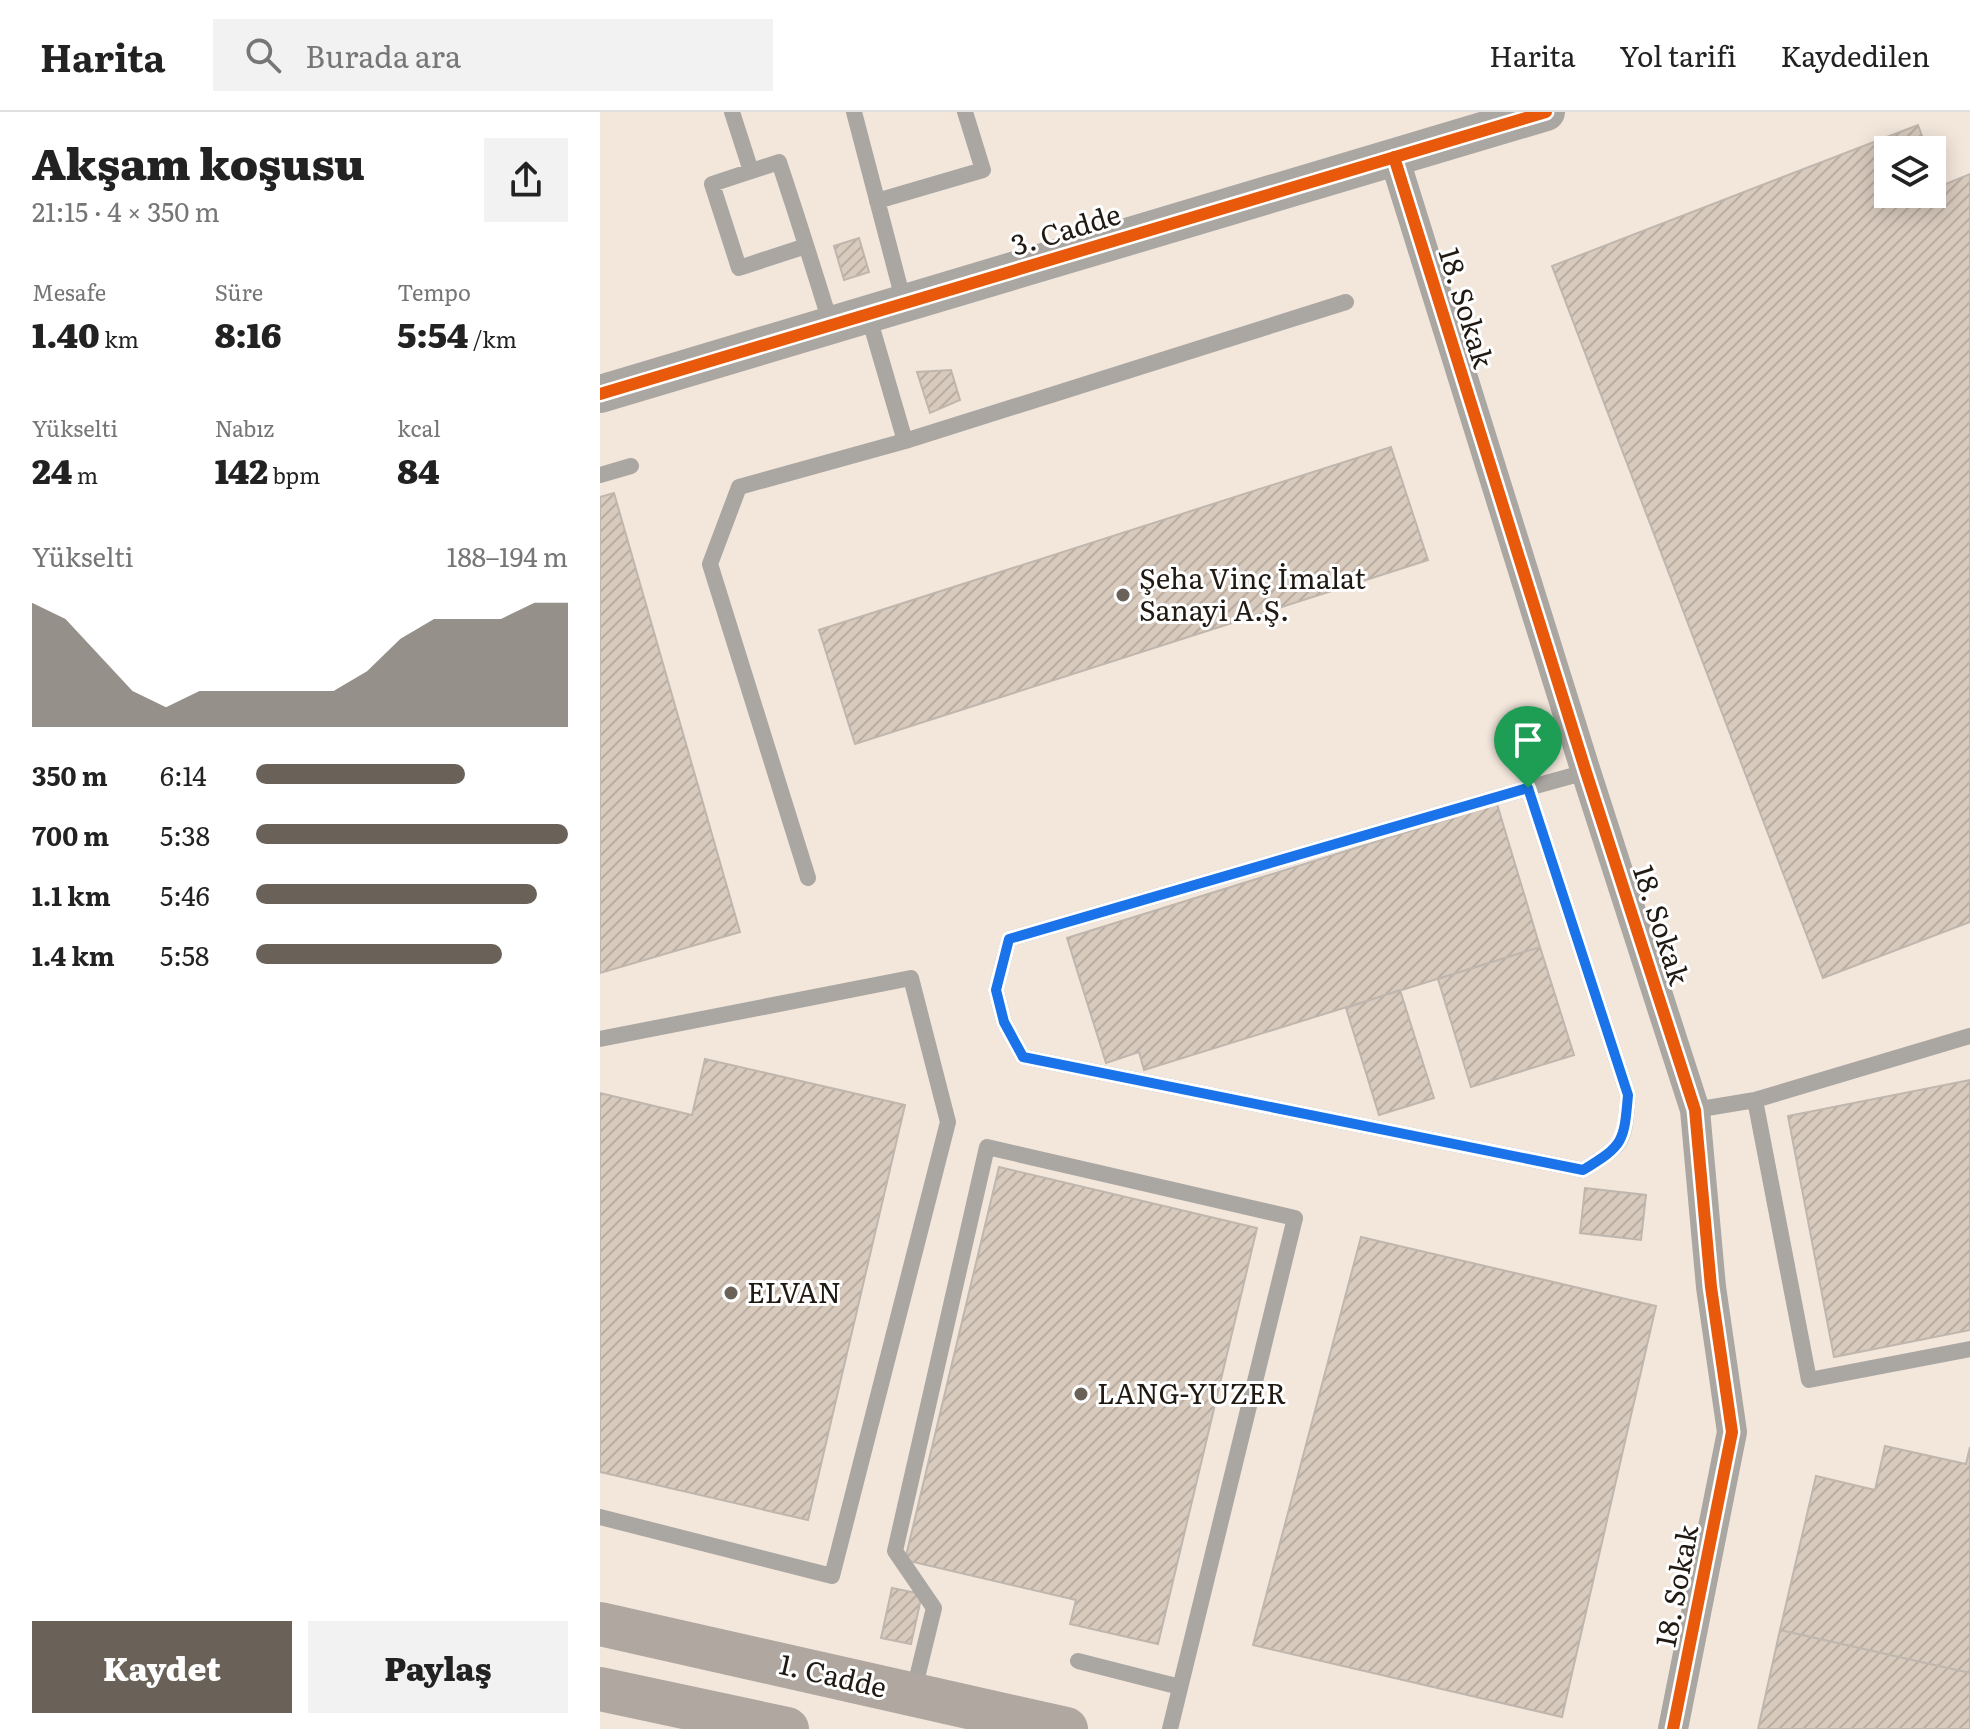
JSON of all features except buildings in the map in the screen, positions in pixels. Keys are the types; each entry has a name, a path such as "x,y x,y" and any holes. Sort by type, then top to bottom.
{"main road":[{"name":"1. Cadde","path":"600,1624 1066,1729"},
{"path":"600,1689 690,1719 787,1729"}],"street":[{"name":"3. Cadde","path":"600,394 1530,114"},
{"name":"18. Sokak","path":"1394,157 1695,1110 1711,1287 1732,1432 1673,1729"}],"lane":[{"path":"732,112 751,171"},
{"path":"854,112 877,201 886,309 905,441"},
{"path":"877,201 983,170 965,112"},
{"path":"806,246 739,268 712,184 779,162 806,246 831,325"},
{"path":"808,878 710,564 739,487 905,441 1346,302"},
{"path":"600,475 631,466"},
{"path":"1528,788 1628,1095 1625,1130 1615,1150 1583,1170 1023,1057 1004,1022 996,990 1009,939 1528,788 1586,772"},
{"path":"600,1039 911,978 948,1122 832,1576 600,1517"},
{"path":"1695,1110 1755,1100 1970,1036"},
{"path":"1755,1100 1809,1380 1970,1349"},
{"path":"913,1694 934,1608 895,1551 987,1147 1295,1218 1170,1729"},
{"path":"1078,1661 1180,1687"}],"cycle path":[{"path":"600,394 1546,112"},
{"path":"1394,157 1695,1110 1711,1287 1732,1432 1673,1729"}],"place":[{"name":"Şeha Vinç İmalat Sanayi A.Ş.","path":"1123,595"},
{"name":"ELVAN","path":"731,1293"},
{"name":"LANG-YUZER","path":"1081,1394"}],"route":[{"path":"1528,788 1628,1095 1625,1130 1615,1150 1583,1170 1023,1057 1004,1022 996,990 1009,939 1528,788"}]}
